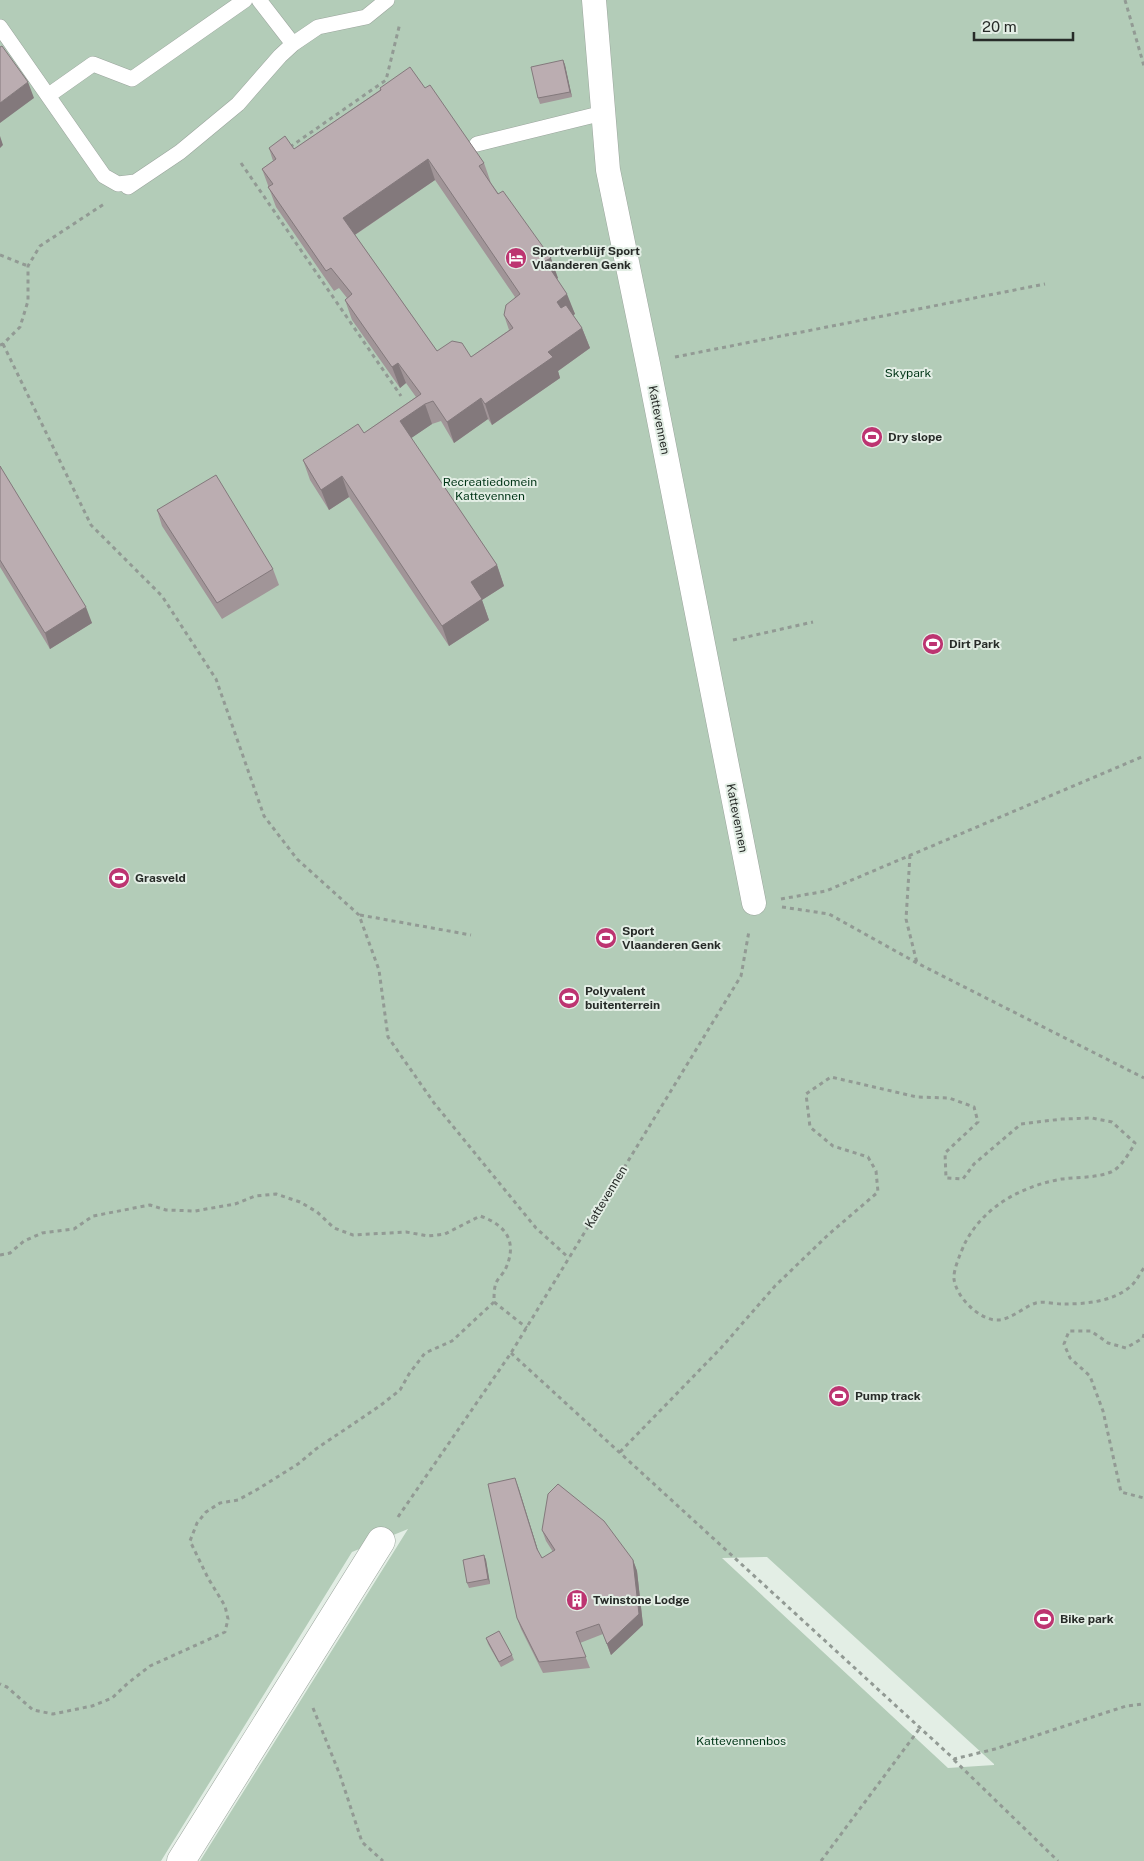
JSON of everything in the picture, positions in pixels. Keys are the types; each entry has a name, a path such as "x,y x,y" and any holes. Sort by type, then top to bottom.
{"street":[{"name":"Kattevennen","path":"594,0 608,170 754,904"},
{"path":"181,1861 381,1541"}],"lane":[{"path":"49,95 93,64 132,79 245,0"},
{"path":"259,0 293,44"},
{"path":"0,27 104,176 118,184 132,185 180,152 238,104 293,44 318,27 366,17 388,0"},
{"path":"477,144 603,113"}],"path":[{"path":"1126,0 1144,66"},
{"path":"289,148 386,80 401,15"},
{"path":"241,163 401,396"},
{"path":"132,185 40,246 28,266 28,301 20,328 2,344 91,525 162,596 216,678 264,816 297,859 359,915 379,970 388,1037 434,1103 536,1228 569,1258"},
{"path":"0,255 28,266"},
{"path":"648,364 1045,284"},
{"path":"703,647 813,622"},
{"path":"754,904 826,891 1144,756"},
{"path":"910,855 906,919 917,964"},
{"path":"754,904 829,914 917,964 1144,1078"},
{"name":"Kattevennen","path":"381,1541 527,1328 741,976 754,904"},
{"path":"359,915 471,935"},
{"path":"620,1452 721,1348 775,1286 829,1234 878,1192 876,1171 868,1157 833,1146 810,1127 806,1094 831,1077 917,1097 949,1098 974,1107 978,1122 946,1154 946,1178 963,1179 974,1164 1021,1124 1062,1118 1092,1118 1112,1122 1135,1143 1126,1158 1112,1172 1063,1179 1026,1189 1004,1200 986,1214 972,1230 960,1254 954,1279 963,1301 980,1315 998,1320 1021,1312 1036,1303 1089,1304 1113,1296 1131,1286 1144,1268"},
{"path":"0,1255 10,1253 24,1241 42,1233 74,1229 93,1216 150,1205 166,1210 196,1211 235,1204 255,1196 276,1194 300,1202 316,1212 334,1228 353,1235 406,1232 428,1236 445,1234 480,1216 492,1220 504,1229 511,1241 511,1250 505,1270 496,1282 494,1302 452,1341 425,1353 409,1374 400,1390 316,1449 298,1464 238,1500 220,1503 206,1512 196,1522 190,1541 208,1578 225,1606 228,1619 225,1632 150,1666 112,1698 92,1706 53,1714 33,1710 7,1687 0,1684"},
{"path":"494,1302 527,1328"},
{"path":"1144,1334 1143,1338 1126,1348 1108,1343 1091,1332 1069,1332 1064,1344 1070,1358 1090,1376 1103,1411 1121,1492 1144,1498"},
{"path":"511,1353 920,1728 1058,1861"},
{"path":"299,1673 340,1775 362,1842 383,1861"},
{"path":"954,1760 1126,1706 1144,1704"},
{"path":"821,1861 920,1728"}],"green space":[{"name":"Sport Vlaanderen Genk","path":"0,0 1144,0 1144,1861 200,1861 408,1529 352,1552 161,1861 0,1861","holes":["767,1557 994,1764 948,1768 722,1558"]}],"building":[{"path":"2,46 28,82 0,103 0,47"},
{"path":"563,60 570,92 538,98 531,67"},
{"path":"410,67 425,88 430,85 484,163 479,166 498,194 503,191 551,258 545,261 567,294 557,302 561,308 566,305 582,328 548,352 553,357 485,404 481,398 447,422 433,401 425,404 400,421 497,565 471,582 482,599 442,626 342,476 321,490 303,460 358,424 364,433 421,394 398,363 392,367 345,300 352,294 331,268 326,271 268,187 273,184 262,169 276,159 269,148 285,136 294,149 381,90 380,88","holes":["428,159 520,294 506,305 504,315 513,328 471,357 462,343 452,341 437,351 343,218"]},
{"path":"0,466 86,607 45,633 0,560"},
{"path":"216,475 273,569 217,603 157,510"},
{"name":"Twinstone Lodge","path":"515,1478 537,1549 542,1558 555,1550 542,1530 548,1494 558,1484 604,1521 633,1560 639,1614 607,1644 599,1624 576,1632 586,1657 539,1662 517,1618 488,1484"},
{"path":"484,1555 488,1579 467,1583 463,1560"},
{"path":"499,1631 512,1655 499,1662 486,1638"}],"place":[{"name":"Sportverblijf Sport Vlaanderen Genk","path":"516,258"},
{"name":"Dry slope","path":"872,437"},
{"name":"Dirt Park","path":"933,644"},
{"name":"Grasveld","path":"119,878"},
{"name":"Sport Vlaanderen Genk","path":"606,938"},
{"name":"Polyvalent buitenterrein","path":"569,998"},
{"name":"Pump track","path":"839,1396"},
{"name":"Twinstone Lodge","path":"577,1600"},
{"name":"Bike park","path":"1044,1619"}],"park label":[{"name":"Skypark","path":"908,373"},
{"name":"Recreatiedomein Kattevennen","path":"490,489"},
{"name":"Kattevennenbos","path":"741,1741"}]}
